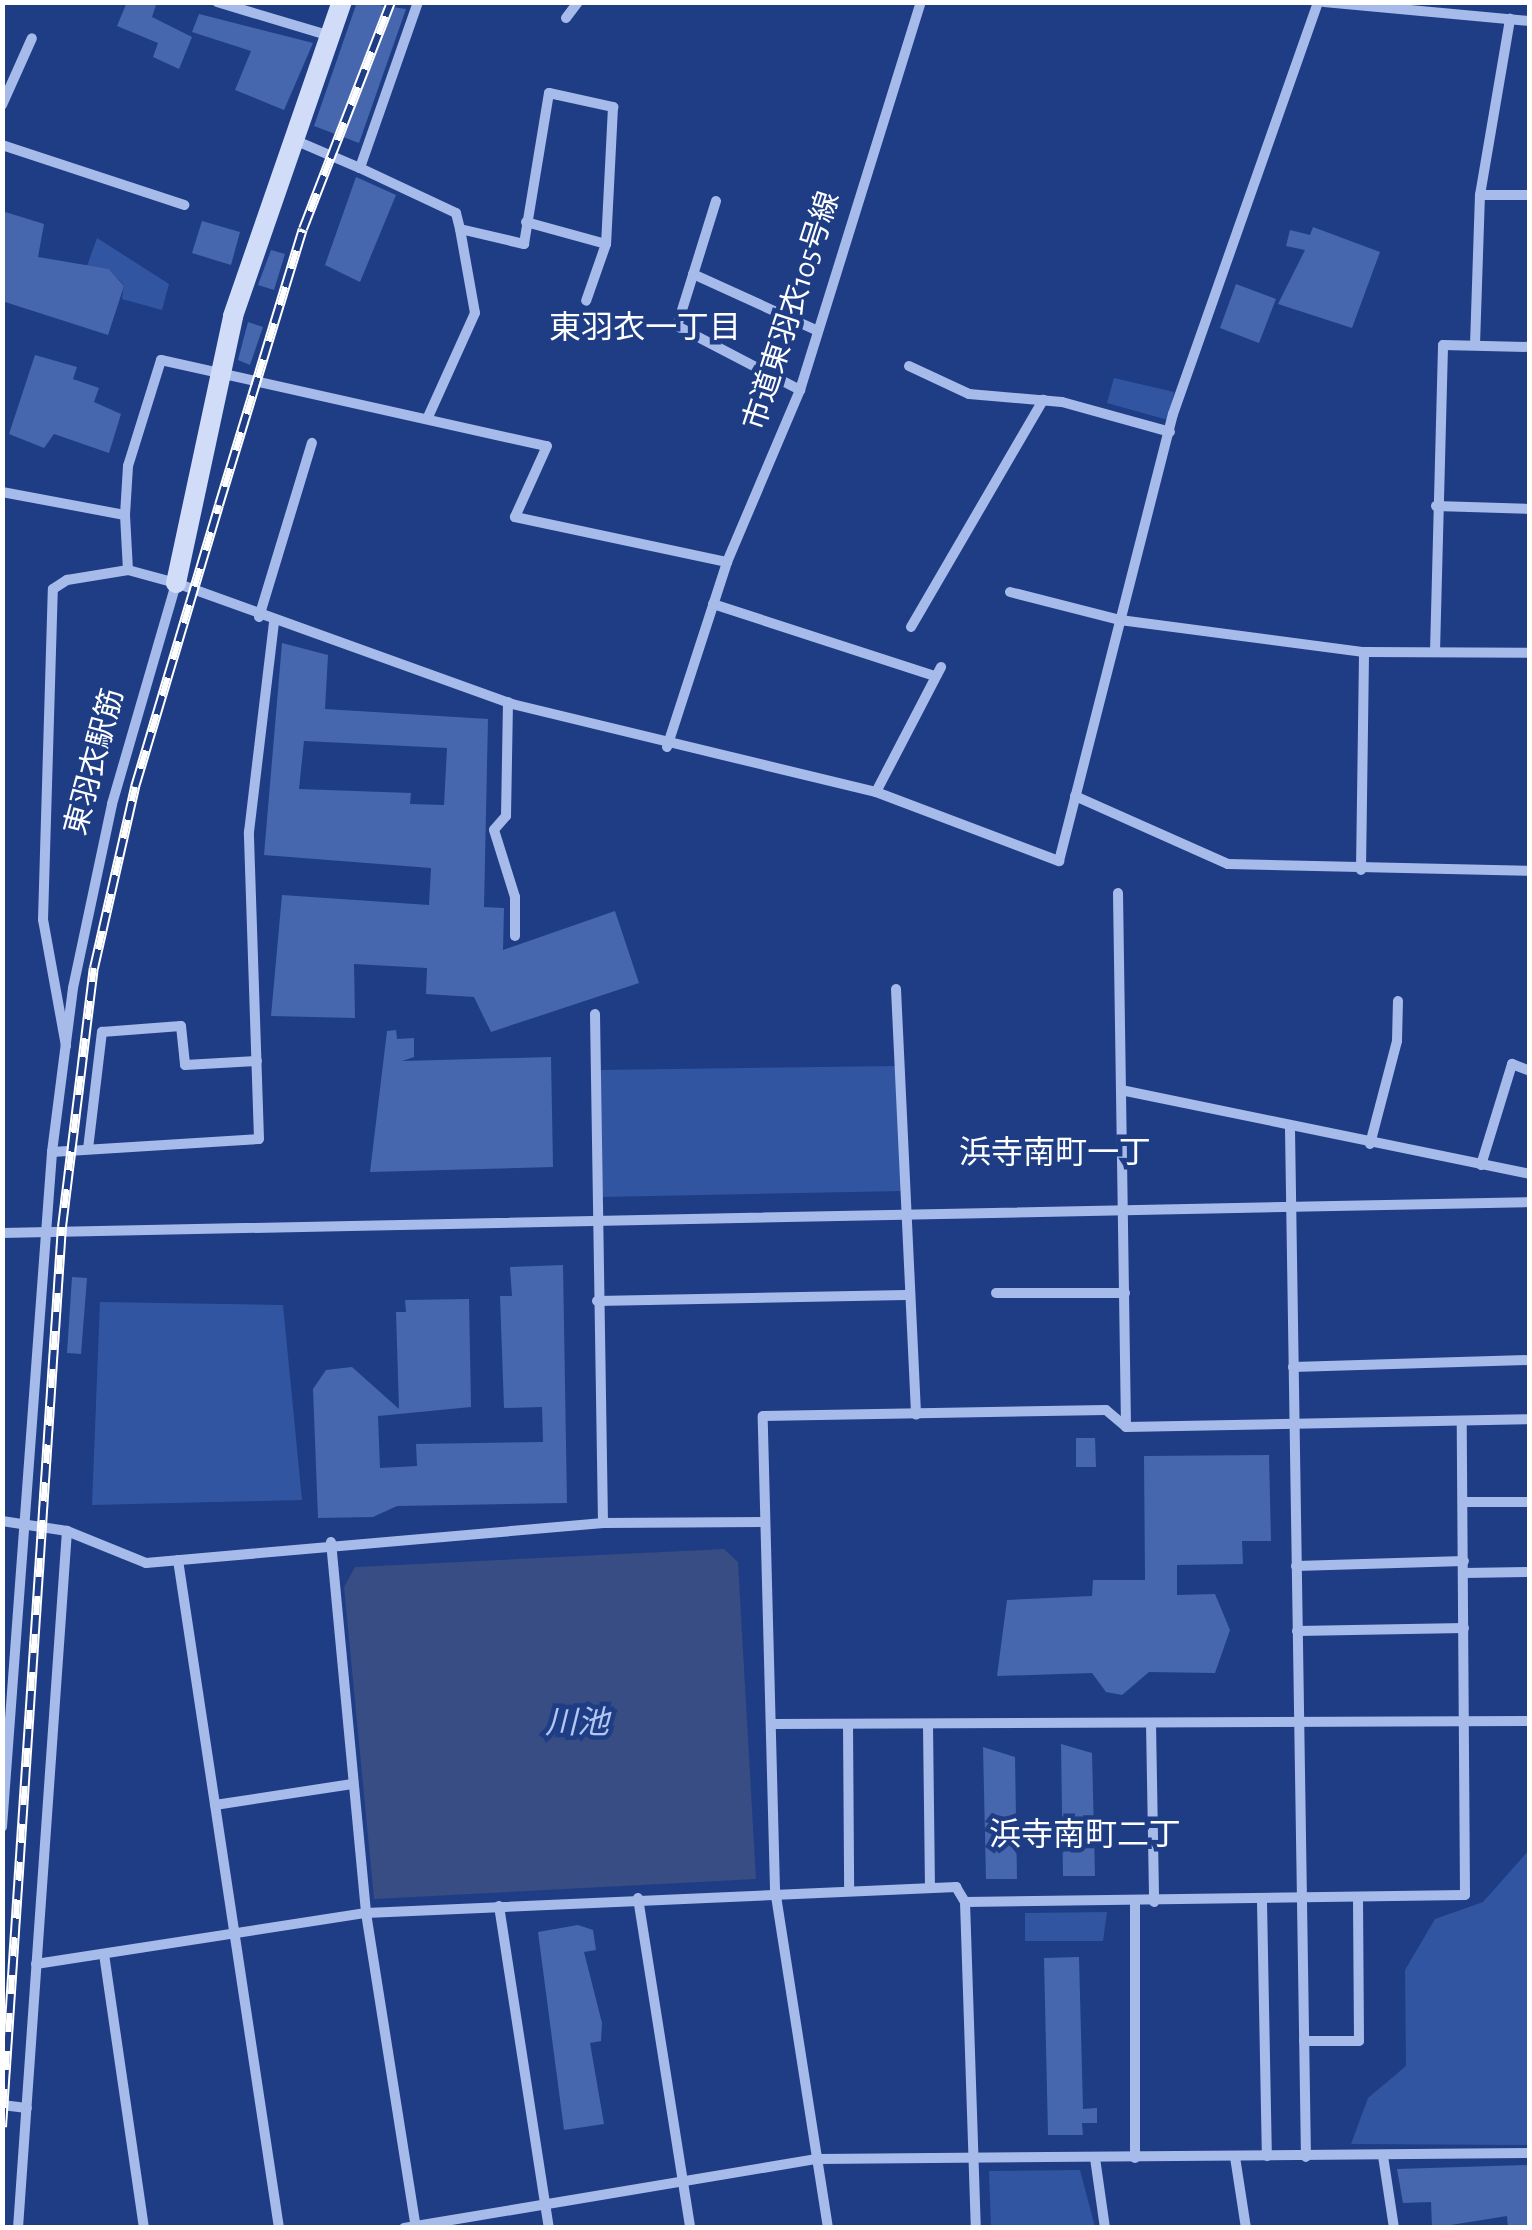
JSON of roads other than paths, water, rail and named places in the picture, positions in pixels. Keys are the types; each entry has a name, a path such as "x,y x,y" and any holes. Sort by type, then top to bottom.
{"street":[{"path":"217,2 330,36"},
{"name":"東羽衣駅筋","path":"2,1827 52,1152 66,1046 112,804 176,583 220,372 292,138 342,2"},
{"path":"360,168 418,2"},
{"path":"566,18 578,2"},
{"name":"市道東羽衣105号線","path":"667,747 727,562 800,390 921,2"},
{"path":"66,1046 42,920 53,588 128,570 176,583 274,623 508,702 667,747 876,792 1058,860 1170,432 1321,2 1530,21"},
{"path":"1475,346 1480,195 1510,19"},
{"path":"2,105 32,38"},
{"path":"460,228 524,244 549,93 613,108 606,244 586,301"},
{"path":"292,138 456,213 475,313 428,417"},
{"path":"2,146 184,205"},
{"path":"1480,195 1530,195"},
{"path":"716,201 677,326 800,390"},
{"path":"526,222 606,244"},
{"path":"694,274 816,330"},
{"path":"1435,652 1442,345 1530,346"},
{"path":"128,570 128,466 161,360 547,446 515,518 727,562"},
{"path":"910,366 969,394 1043,400 1170,432"},
{"path":"911,627 1043,400"},
{"path":"259,617 312,443"},
{"path":"2,492 125,516"},
{"path":"1436,506 1530,508"},
{"path":"1010,592 1120,620 1364,652 1530,652"},
{"path":"713,604 938,671 876,792"},
{"path":"52,1152 259,1139 249,832 274,623"},
{"path":"1361,870 1364,652"},
{"path":"508,702 506,816 494,830 515,897 515,936"},
{"path":"1075,796 1228,864 1361,870 1530,870"},
{"path":"1118,893 1126,1427"},
{"path":"896,989 906,1296 916,1415"},
{"path":"1370,1144 1397,1041 1398,1001"},
{"path":"595,1014 597,1302 604,1523"},
{"path":"88,1148 102,1032 181,1026 185,1064 257,1062"},
{"path":"1481,1165 1512,1064 1530,1071"},
{"path":"1121,1090 1290,1129 1530,1174"},
{"path":"1290,1129 1306,2156"},
{"path":"2,1232 1125,1214 1530,1202"},
{"path":"996,1293 1124,1292"},
{"path":"597,1302 906,1296"},
{"path":"1293,1366 1530,1360"},
{"path":"828,2228 775,1889 762,1416 1106,1410 1126,1427 1530,1419"},
{"path":"965,1902 1300,1902 1465,1895 1462,1422"},
{"path":"1463,1502 1530,1502"},
{"path":"2,1522 67,1531 146,1563 332,1542 604,1523 763,1522"},
{"path":"18,2228 67,1531"},
{"path":"332,1542 366,1913 412,2227 818,2159 968,2161 1530,2153"},
{"path":"178,1560 279,2228"},
{"path":"1296,1566 1464,1567 1530,1572"},
{"path":"1297,1631 1464,1628"},
{"path":"773,1724 1530,1721"},
{"path":"1151,1722 1154,1902"},
{"path":"848,1724 849,1887"},
{"path":"928,1725 930,1886"},
{"path":"215,1806 352,1784"},
{"path":"36,1964 366,1913 775,1889 956,1887 965,1902 968,2161 976,2228"},
{"path":"638,1898 690,2228"},
{"path":"1304,2042 1359,2041 1358,1901"},
{"path":"1134,2158 1135,1902"},
{"path":"1262,1902 1267,2156"},
{"path":"500,1906 549,2228"},
{"path":"104,1954 144,2228"},
{"path":"2,2105 27,2108"},
{"path":"1383,2156 1394,2228"},
{"path":"1235,2157 1246,2228"},
{"path":"1095,2158 1105,2228"}],"water":[{"name":"川池","path":"724,1549 738,1562 756,1879 374,1899 344,1587 355,1567"}],"railway":[{"path":"2,2127 62,1227 94,968 135,787 303,229 391,2"}],"district":[{"name":"東羽衣一丁目","path":"645,328"},
{"name":"浜寺南町一丁","path":"1055,1153"},
{"name":"浜寺南町二丁","path":"1085,1835"}]}
